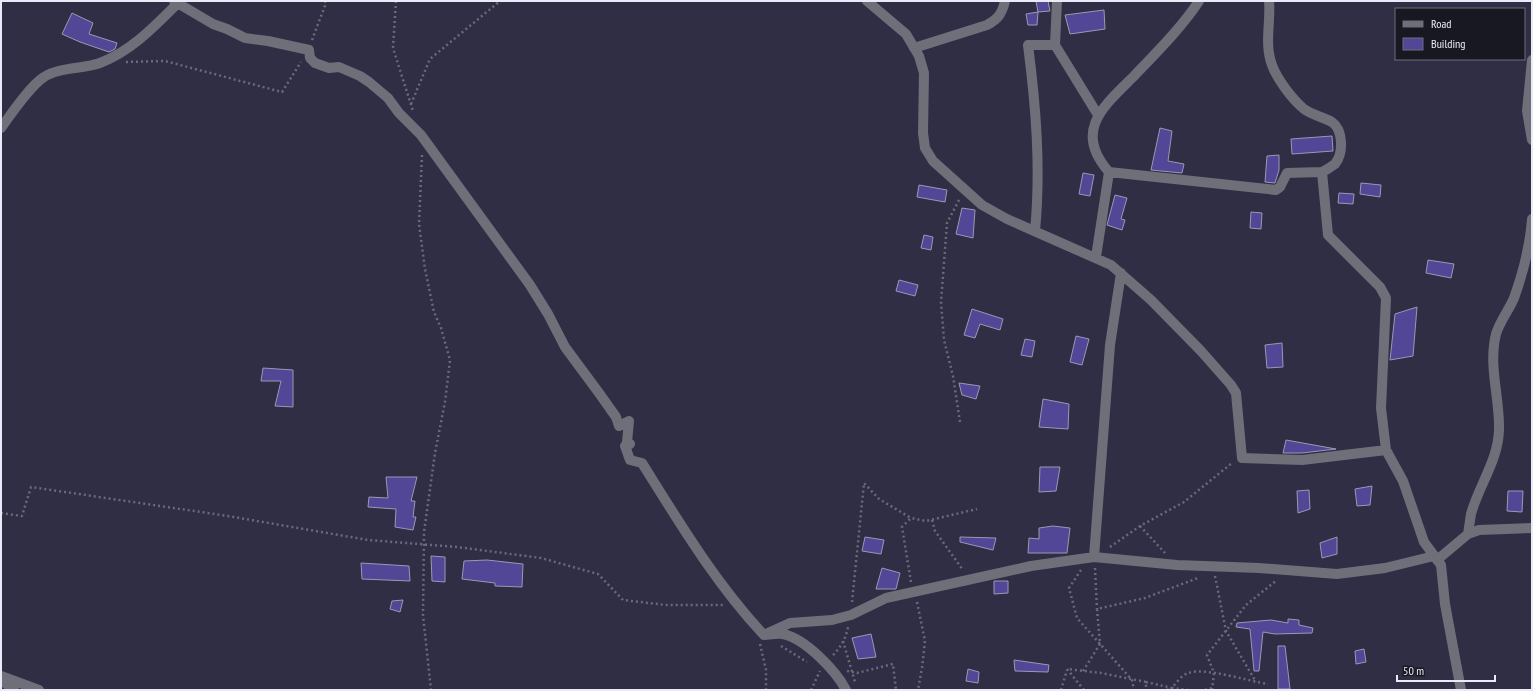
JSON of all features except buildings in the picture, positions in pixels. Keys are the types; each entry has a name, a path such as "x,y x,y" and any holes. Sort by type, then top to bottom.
{"street":[{"path":"867,1 906,34 914,48 924,73 923,133 925,148 933,161 964,190 994,212 1111,265 1151,300 1201,351 1236,393 1242,458 1302,460 1386,450"},
{"path":"914,48 986,25 996,20 1001,14 1005,1"},
{"path":"1057,1 1055,45 1098,115"},
{"path":"1200,1 1135,75 1112,96 1098,115 1093,133 1092,144 1097,159 1109,172 1276,190 1280,187 1287,173 1322,172 1335,163 1340,152 1341,137 1338,127 1304,108 1277,75 1271,64 1268,50 1267,27 1270,12 1269,1"},
{"path":"1,128 18,104 44,76 72,68 100,63 140,41 175,2 213,24 245,38 268,41 308,50 310,58 315,63 329,68 339,67 360,76 388,98 399,113 421,135 530,285 548,314 565,348 616,417 618,426 629,421 626,437 627,442 630,444 625,446 630,460 642,463 697,549 764,635"},
{"path":"1035,231 1039,192 1038,144 1028,45 1055,45"},
{"path":"1532,60 1527,111 1532,140"},
{"path":"1096,257 1109,172"},
{"path":"1322,172 1328,234 1380,287 1386,298 1381,408 1386,450 1402,481 1424,542 1441,565 1445,604 1461,690"},
{"path":"1468,534 1471,514 1496,451 1499,431 1494,365 1497,333 1514,299 1531,237 1532,219"},
{"path":"1094,558 1110,345 1121,273"},
{"path":"764,635 790,623 832,620 851,615 886,598 1031,566 1094,558 1177,566 1290,570 1337,574 1385,568 1436,558 1468,534 1479,530 1532,528"},
{"path":"764,635 783,634 815,652 835,672 836,677 846,690"},
{"path":"1,676 39,690"},
{"path":"1,680 14,690"}],"path":[{"path":"122,62 165,61 282,92 308,50 326,3 325,1"},
{"path":"396,1 392,48 411,104 430,59 500,1"},
{"path":"421,135 421,192 419,224 425,269 434,312 441,328 450,360 446,402 435,453 423,544 423,615 432,690"},
{"path":"960,422 953,376 944,340 941,302 947,223 964,190"},
{"path":"1134,690 1132,680 1077,618 1069,588 1080,571 1094,558 1140,526 1184,502 1236,460 1242,458"},
{"path":"851,615 864,483 879,498 911,518 926,521 977,509"},
{"path":"1,513 22,516 31,487 228,516 368,540 423,544 540,558 598,574 623,600 666,606 725,604"},
{"path":"911,518 902,527 909,575 915,592 925,641 918,690"},
{"path":"932,520 935,531 970,580"},
{"path":"1140,526 1177,566"},
{"path":"1083,670 1100,644 1094,558"},
{"path":"1205,690 1212,689 1214,673 1207,655 1246,605 1290,570"},
{"path":"1210,575 1222,574"},
{"path":"1215,575 1226,631 1256,682"},
{"path":"1097,610 1145,598 1204,576"},
{"path":"754,624 766,670 766,690"},
{"path":"843,641 856,684"},
{"path":"829,667 857,673 893,664 896,690"},
{"path":"1067,669 1101,672 1132,680 1188,690"},
{"path":"1061,690 1067,669"},
{"path":"1067,669 1084,690"},
{"path":"1167,690 1172,688 1186,674 1194,671 1214,673 1268,684"},
{"path":"1146,682 1146,690"}]}
